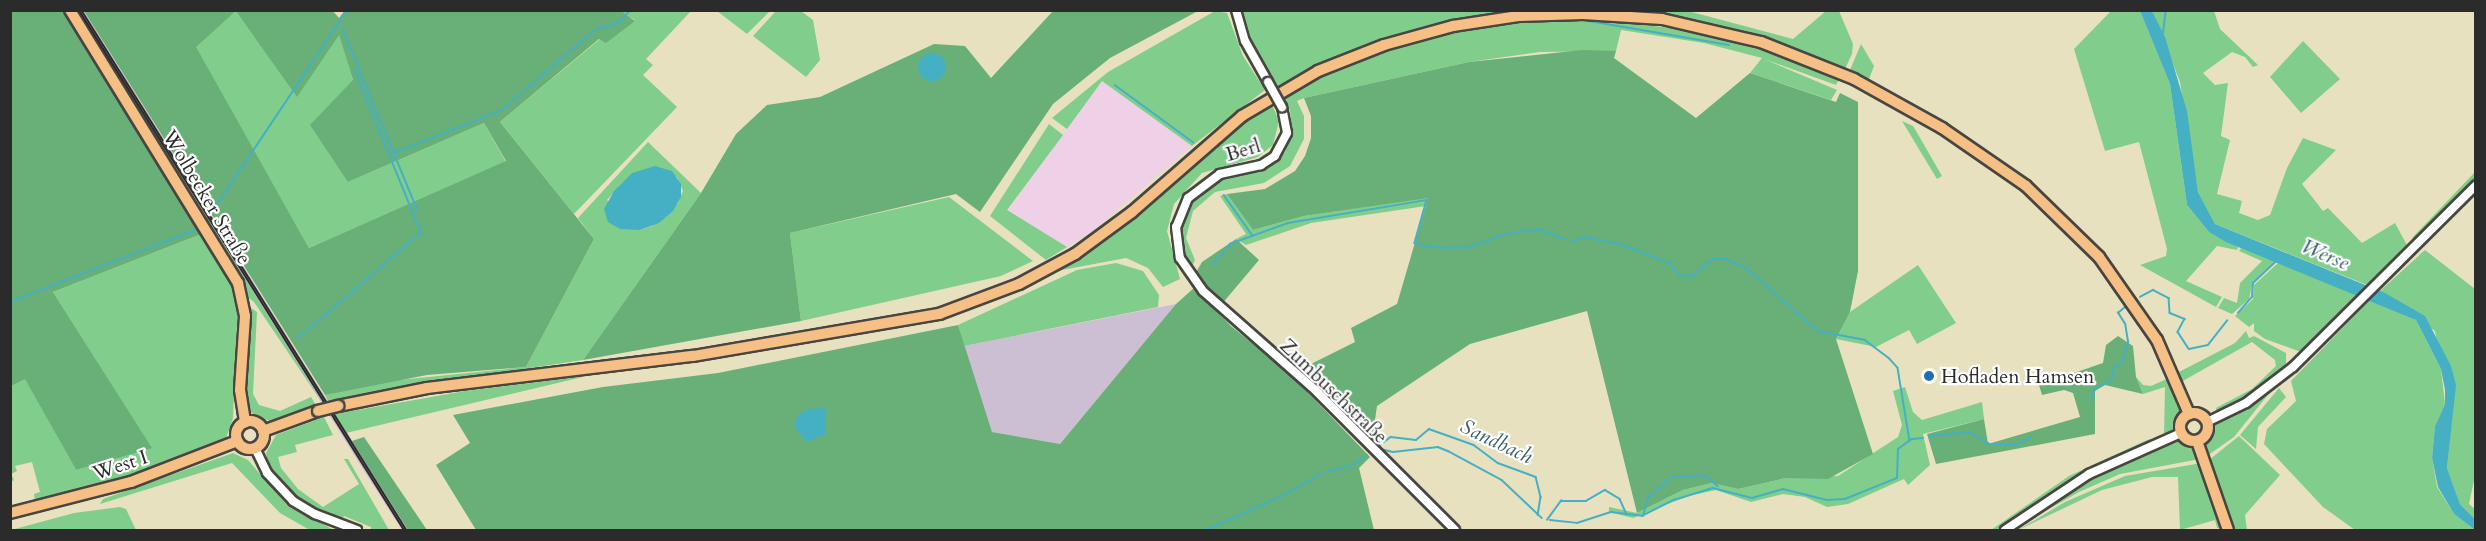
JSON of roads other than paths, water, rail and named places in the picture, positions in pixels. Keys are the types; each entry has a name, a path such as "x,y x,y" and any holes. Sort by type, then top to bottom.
{"main road":[{"name":"Wolbecker Straße","path":"70,10 238,283 245,316 240,390 245,423"},
{"path":"263,431 318,411 427,388 786,341 939,314 1020,284 1075,254 1132,212 1242,116 1292,84 1364,51 1453,26 1548,14 1653,18 1738,35 1854,79 1986,156 2076,232 2138,309 2157,340 2189,414"},
{"path":"2189,414 2199,414 2207,422 2205,436 2197,441 2188,440 2181,433 2181,423 2189,414"},
{"path":"245,423 256,423 263,431 263,439 255,448 243,447 237,441 238,428 245,423"},
{"name":"West I","path":"10,513 131,482 237,441"},
{"path":"2197,441 2228,531"}],"street":[{"name":"Berl","path":"1189,276 1175,239 1182,207 1206,181 1261,165 1275,156 1287,133 1282,106 1245,41 1236,10"},
{"path":"2207,422 2261,393 2360,301 2475,185"},
{"name":"Zumbuschstraße","path":"1189,276 1243,329 1312,387 1455,531"},
{"path":"2005,531 2089,474 2181,433"},
{"path":"255,448 267,473 293,501 315,514 357,531"}],"water":[{"path":"2140,11 2152,11 2165,37 2187,111 2198,192 2215,224 2385,293 2425,316 2451,366 2456,385 2447,468 2460,504 2475,519 2475,530 2454,514 2438,487 2432,458 2435,426 2445,404 2445,390 2441,369 2416,320 2226,242 2209,232 2187,205 2170,84"},
{"path":"932,53 942,57 946,67 942,77 932,81 922,77 918,67 922,57"},
{"path":"655,166 672,171 681,184 681,197 673,211 659,223 640,230 620,229 608,222 604,209 614,191 632,173"},
{"path":"826,408 826,434 807,442 794,427 798,415 808,409"}],"waterway":[{"path":"212,212 347,10"},
{"path":"394,153 502,110 595,30 620,22 630,10"},
{"path":"2163,33 2166,10"},
{"path":"1589,21 1729,45"},
{"path":"343,29 418,211"},
{"path":"298,338 421,233 354,70"},
{"path":"1115,85 1193,142"},
{"path":"1224,195 1253,236"},
{"path":"1213,265 1230,244 1288,223 1427,200 1415,243 1427,247 1466,248 1509,233 1540,229 1565,239"},
{"path":"10,302 200,228"},
{"path":"1571,242 1584,237 1620,244 1670,263 1679,275 1692,276 1713,259 1726,259 1748,269 1818,331 1865,340 1889,358 1898,368 1910,441"},
{"name":"Sandbach","path":"2238,313 2252,297 2253,283 2277,261"},
{"name":"Sandbach","path":"2140,297 2153,290 2169,298 2170,313 2185,319 2178,332 2189,349 2208,345 2227,321"},
{"name":"Sandbach","path":"2091,401 2095,389 2111,381 2114,367 2122,362 2128,342 2125,324 2118,313 2126,306"},
{"name":"Sandbach","path":"1377,447 1391,437 1416,440 1429,429 1474,445 1498,463 1536,477 1541,497 1538,515"},
{"name":"Sandbach","path":"1929,436 1969,432 1990,444"},
{"name":"Sandbach","path":"1993,444 2016,445 2031,437"},
{"name":"Sandbach","path":"1550,520 1577,523 1611,512 1642,516 1674,500 1713,488 1752,498 1783,489 1827,500 1845,499 1897,478 1898,449 1912,439 1923,438"},
{"name":"Sandbach","path":"1377,448 1393,452 1438,447 1448,451 1502,480 1542,518"},
{"name":"Sandbach","path":"1326,472 1354,465 1367,455"},
{"name":"Sandbach","path":"1206,530 1288,493 1322,473"},
{"name":"Sandbach","path":"1643,516 1648,498 1672,477 1705,475 1718,486"},
{"name":"Sandbach","path":"1547,520 1561,501 1586,501 1605,490 1620,499 1627,515"}],"railway":[{"path":"80,10 405,530"}],"place":[{"name":"Hofladen Hamsen","path":"1929,376"}],"water label":[{"name":"Werse","path":"2325,255"}]}
